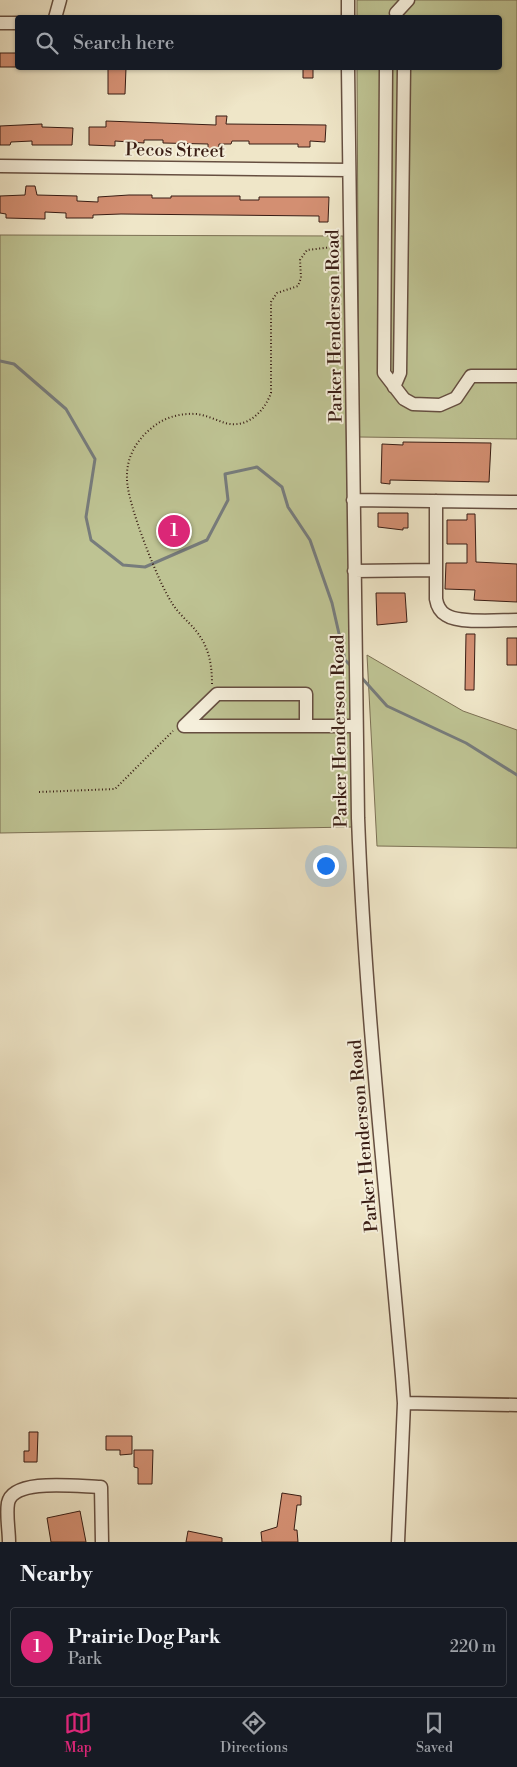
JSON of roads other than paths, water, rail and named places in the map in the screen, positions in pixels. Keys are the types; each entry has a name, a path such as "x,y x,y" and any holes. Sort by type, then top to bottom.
{"street":[{"path":"55,15 60,0"},
{"path":"348,0 348,15"},
{"path":"397,15 408,0"},
{"path":"0,23 15,23"},
{"name":"Parker Henderson Road","path":"348,70 355,710 362,917 404,1403 398,1542"},
{"path":"386,70 384,374 404,399 413,404 440,405 456,398 471,376 517,376"},
{"path":"394,386 400,374 404,70"},
{"name":"Pecos Street","path":"0,166 349,170"},
{"path":"354,500 517,502"},
{"path":"436,501 436,599 438,607 446,615 457,619 517,620"},
{"path":"354,571 436,570"},
{"path":"306,726 306,694 217,694 184,726 306,726 356,726"},
{"path":"404,1403 517,1405"},
{"path":"9,1542 8,1502 16,1491 28,1486 101,1487 102,1542"}],"waterway":[{"path":"0,361 14,364 66,409 95,459 86,517 91,540 123,565 145,567 207,540 228,500 225,474 257,467 282,487 288,507 310,540 332,603 345,660 352,667"},
{"path":"361,677 387,706 466,743 517,775"}],"place":[{"name":"Prairie Dog Park","path":"174,531"}]}
